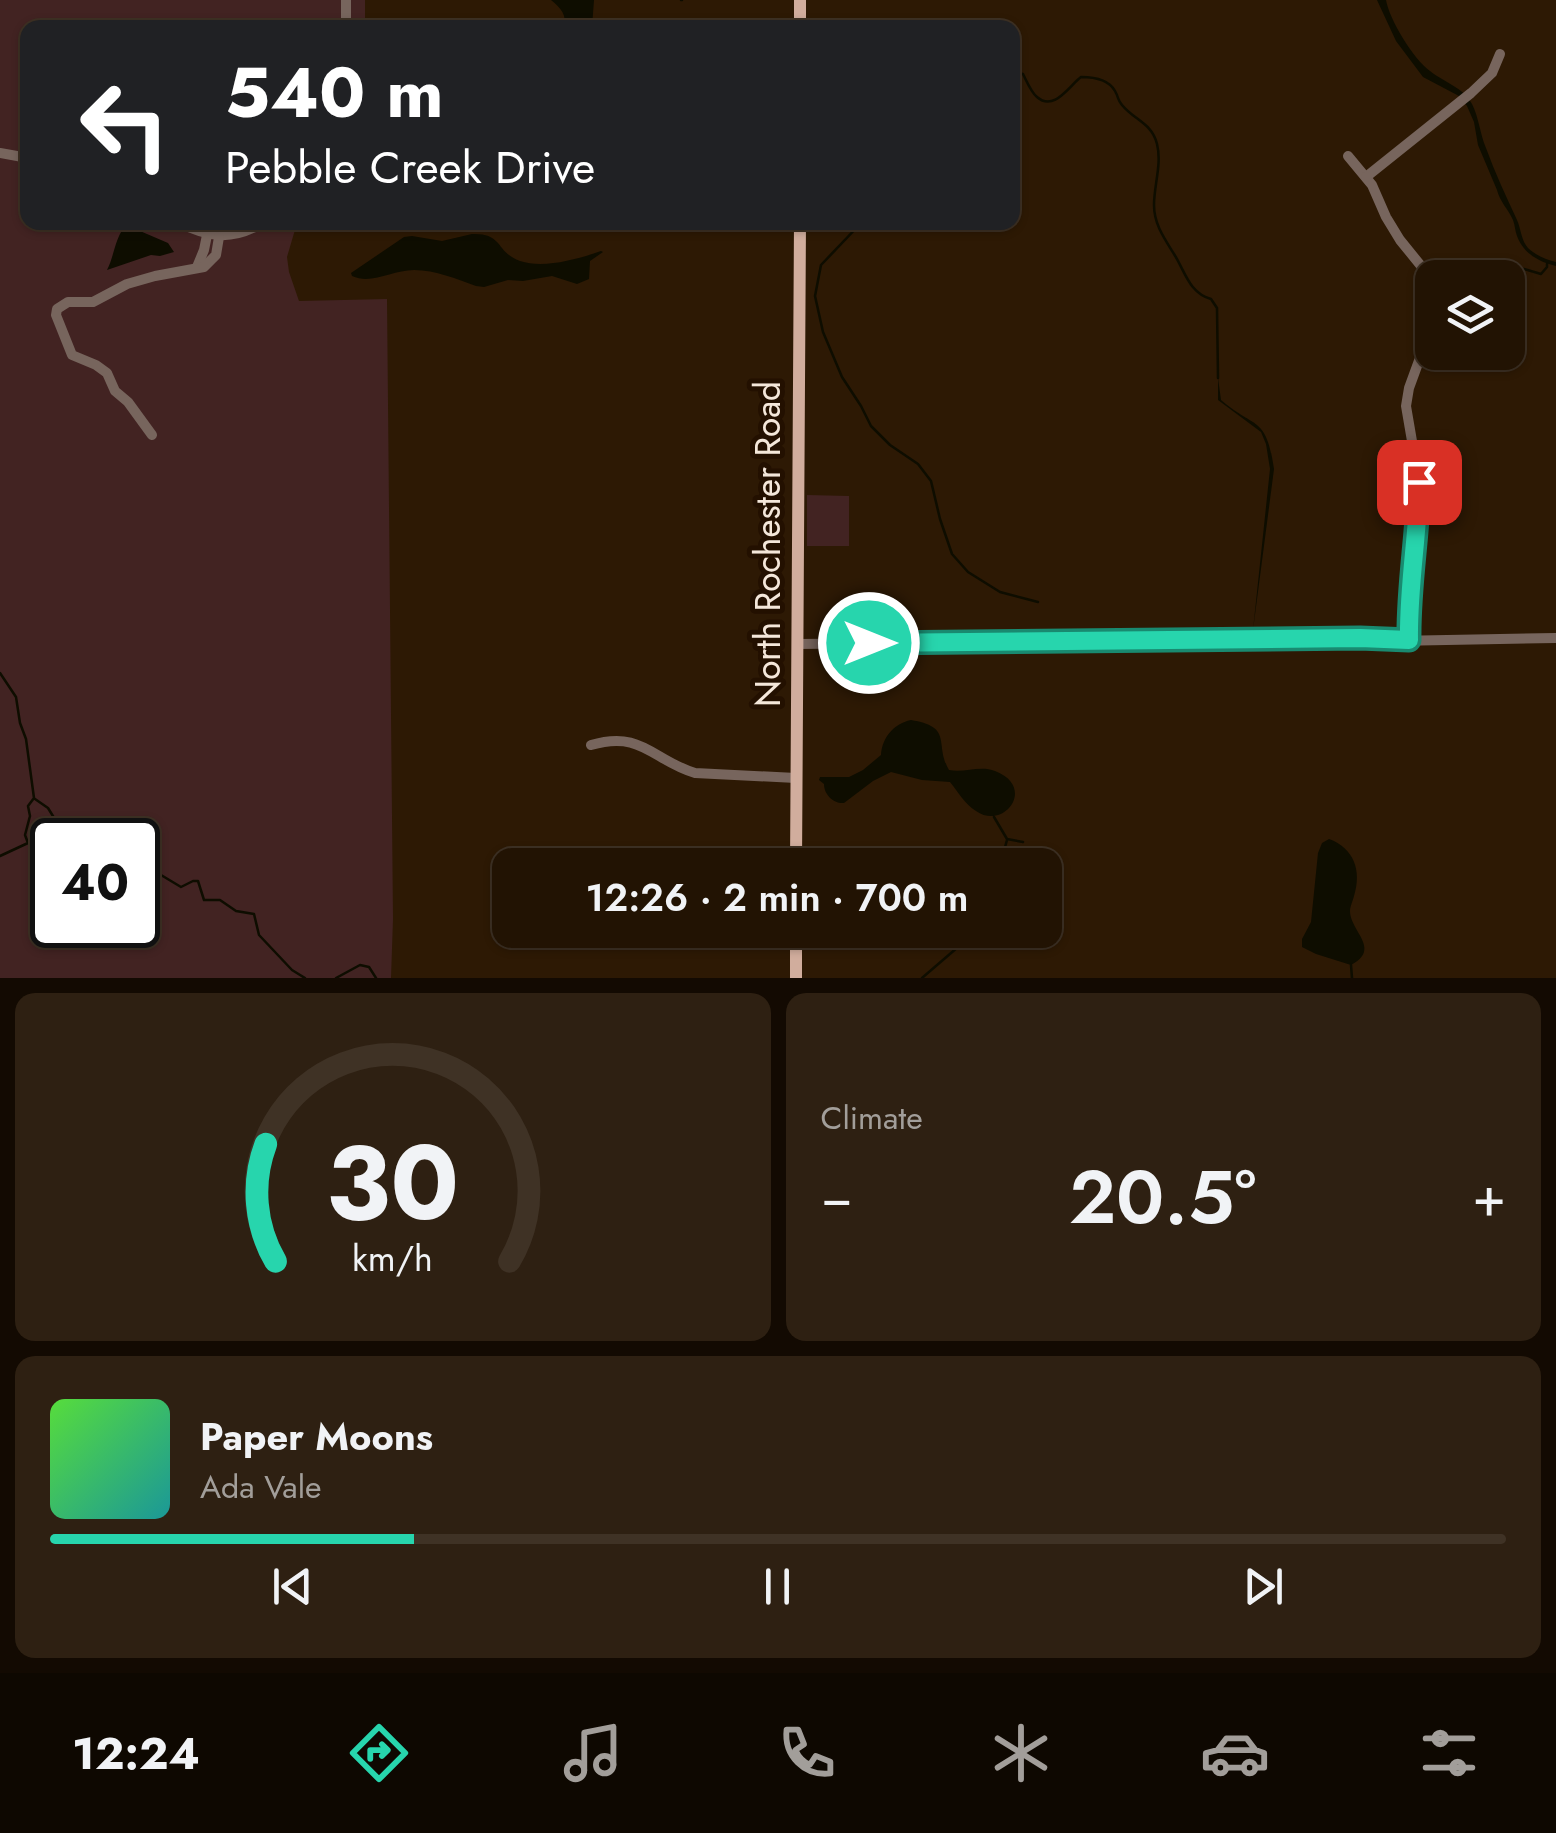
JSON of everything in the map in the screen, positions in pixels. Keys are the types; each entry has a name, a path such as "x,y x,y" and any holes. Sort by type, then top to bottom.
{"main road":[{"name":"North Rochester Road","path":"796,848 800,230"},
{"path":"796,948 796,978"}],"street":[{"path":"1366,177 1471,93 1492,73 1500,54"},
{"path":"1348,156 1366,177 1400,240 1426,272 1432,303 1428,336 1406,406 1419,482 1409,640"},
{"path":"198,230 213,236 250,230"},
{"path":"152,435 115,390 107,373 74,358 57,309 68,302 93,302 139,280 204,267 217,252 213,236"},
{"path":"798,644 1556,638"},
{"path":"591,744 627,740 695,774 796,778"}],"shaded area":[{"path":"0,0 365,0 365,20 20,20 20,230 295,230 287,257 299,301 387,299 391,978 0,978"},
{"path":"551,0 594,0 593,20 565,20"},
{"path":"1377,0 1386,0 1397,28 1424,66 1468,98 1524,242 1534,253 1556,262 1556,266 1523,247 1478,145 1467,106 1459,96 1423,77 1396,41"},
{"path":"122,230 138,230 168,243 174,252 151,255 107,270"},
{"path":"472,234 495,240 506,253 529,263 561,262 603,252 590,261 589,279 577,284 552,276 508,280 484,287 414,270 367,279 352,276 404,237 442,241"},
{"path":"1218,378 1221,400 1263,431 1274,469 1253,630 1270,469 1261,432 1218,400"},
{"path":"807,495 849,496 849,546 807,546"},
{"path":"911,720 938,732 949,770 989,769 1007,778 1014,787 1012,804 997,815 987,816 968,805 950,782 891,772 844,803 830,798 820,777 849,777 863,770 881,755 890,733"},
{"path":"1329,839 1345,848 1356,869 1350,911 1364,953 1351,965 1302,947 1311,922 1318,853 1322,843"}],"waterway":[{"path":"1020,73 1043,101 1055,100 1081,77 1105,82 1155,137 1156,218 1188,281 1217,308 1218,378"},
{"path":"854,230 821,265 815,296 823,332 842,377 871,426 918,464 931,481 952,554 968,572 1000,592 1038,602"},
{"path":"1525,269 1541,274 1547,264"},
{"path":"0,673 16,697 34,798 28,806 28,843 0,856"},
{"path":"35,799 54,818"},
{"path":"994,817 1007,839 1023,842"},
{"path":"1005,848 1007,840"},
{"path":"160,874 181,887 198,881 204,900 220,900 236,911 254,914 259,935 292,970 305,978"},
{"path":"922,978 957,948"},
{"path":"336,978 360,965 369,967 376,978"},
{"path":"1351,965 1352,978"}],"route":[{"path":"869,643 1409,640 1419,482"}]}
